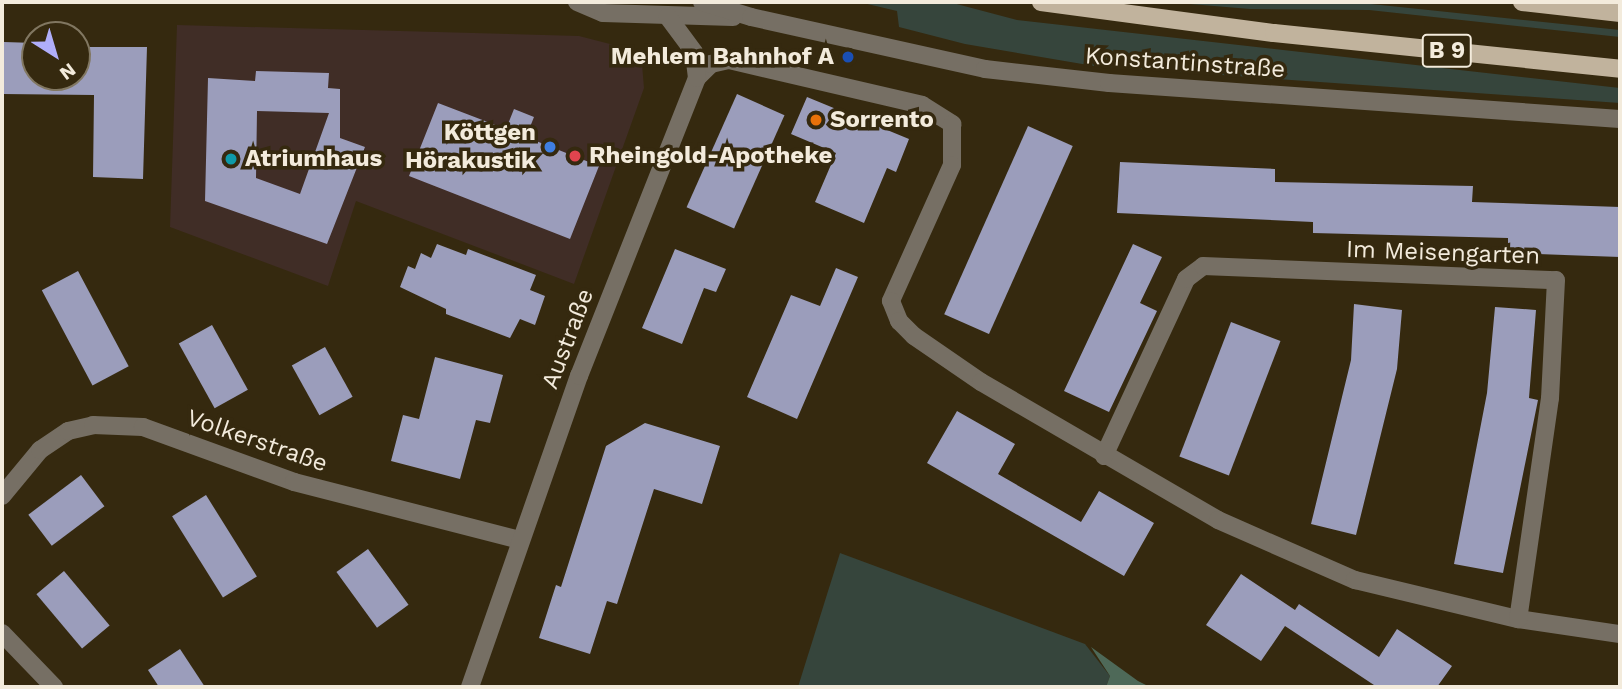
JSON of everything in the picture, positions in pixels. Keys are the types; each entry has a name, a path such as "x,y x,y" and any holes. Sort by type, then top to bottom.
{"main road":[{"name":"B 9","path":"1041,2 1274,33 1620,69"},
{"path":"1522,2 1620,13"}],"street":[{"name":"Konstantinstraße","path":"577,2 603,13 668,17 751,17"},
{"name":"Konstantinstraße","path":"702,2 751,17 985,69 1109,83 1620,119"},
{"path":"668,17 694,52 697,78"},
{"path":"697,78 711,64 729,60 922,105 952,124 952,165 891,301 899,321 914,336 981,382 1217,520 1355,580 1518,620 1620,634"},
{"name":"Austraße","path":"470,687 579,376 697,78"},
{"name":"Im Meisengarten","path":"1104,456 1186,279 1203,266 1556,280 1550,398 1518,620"},
{"name":"Volkerstraße","path":"2,496 40,450 68,431 93,425 142,427 293,482 520,540"},
{"path":"2,633 54,687"}],"shaded area":[{"path":"177,25 579,36 641,52 644,88 574,284 356,201 328,286 170,227"}],"green space":[{"path":"859,2 949,2 1017,20 1620,88 1620,103 1094,66 965,44 899,27 897,11"},
{"path":"1166,2 1352,2 1620,30 1620,37 1369,10 1250,9"},
{"path":"840,553 1085,644 1110,676 1106,687 798,687"},
{"path":"1091,647 1150,687 1106,687 1110,676"}],"building":[{"path":"4,42 21,43 21,91 91,91 91,47 147,47 143,179 93,177 94,95 2,94"},
{"name":"Atriumhaus","path":"256,71 329,73 328,88 340,89 340,138 365,147 327,244 205,201 208,78 255,81","holes":["257,111 329,113 300,194 256,178"]},
{"path":"737,94 785,115 734,228 687,207"},
{"path":"807,97 909,139 896,172 887,168 864,223 815,202 836,153 791,134"},
{"path":"438,103 506,129 514,109 534,117 526,137 599,166 570,239 409,176"},
{"path":"1028,126 1073,146 989,334 944,314"},
{"path":"1120,162 1275,169 1275,182 1473,186 1472,202 1620,207 1620,257 1508,253 1508,238 1313,233 1313,222 1117,213"},
{"path":"437,244 466,255 468,249 536,275 530,290 545,296 535,325 520,319 510,338 446,314 446,309 400,287 408,266 415,269 421,253 431,258"},
{"path":"1133,244 1162,257 1140,303 1157,311 1109,412 1064,391"},
{"path":"675,249 726,269 716,292 704,288 682,344 642,328"},
{"path":"836,268 858,277 797,419 747,397 791,295 820,306"},
{"path":"78,271 129,366 93,386 42,290"},
{"path":"1354,304 1402,310 1397,369 1356,535 1311,524 1351,360"},
{"path":"1495,307 1536,310 1529,398 1538,400 1503,573 1454,564 1487,393"},
{"path":"1231,322 1280,341 1229,475 1179,456"},
{"path":"212,325 248,390 215,408 179,343"},
{"path":"325,347 353,397 319,415 292,365"},
{"path":"435,357 503,375 490,423 476,420 460,479 391,461 403,415 419,419"},
{"path":"957,411 1015,444 998,474 1081,522 1099,491 1154,523 1124,576 927,463"},
{"path":"645,423 720,446 702,504 654,489 617,604 607,601 590,654 539,638 556,585 561,587 606,446"},
{"path":"81,475 104,506 52,546 28,515"},
{"path":"206,495 257,576 223,598 172,516"},
{"path":"368,549 409,605 377,628 336,572"},
{"path":"64,571 110,625 82,649 36,594"},
{"path":"1241,574 1295,610 1299,604 1379,657 1397,629 1452,666 1437,687 1377,687 1285,626 1261,661 1206,625"},
{"path":"180,649 205,687 159,687 148,670"}],"place":[{"name":"Mehlem Bahnhof A","path":"848,57"},
{"name":"Sorrento","path":"816,120"},
{"name":"Köttgen Hörakustik","path":"550,147"},
{"name":"Rheingold-Apotheke","path":"575,156"},
{"name":"Atriumhaus","path":"231,159"}]}
